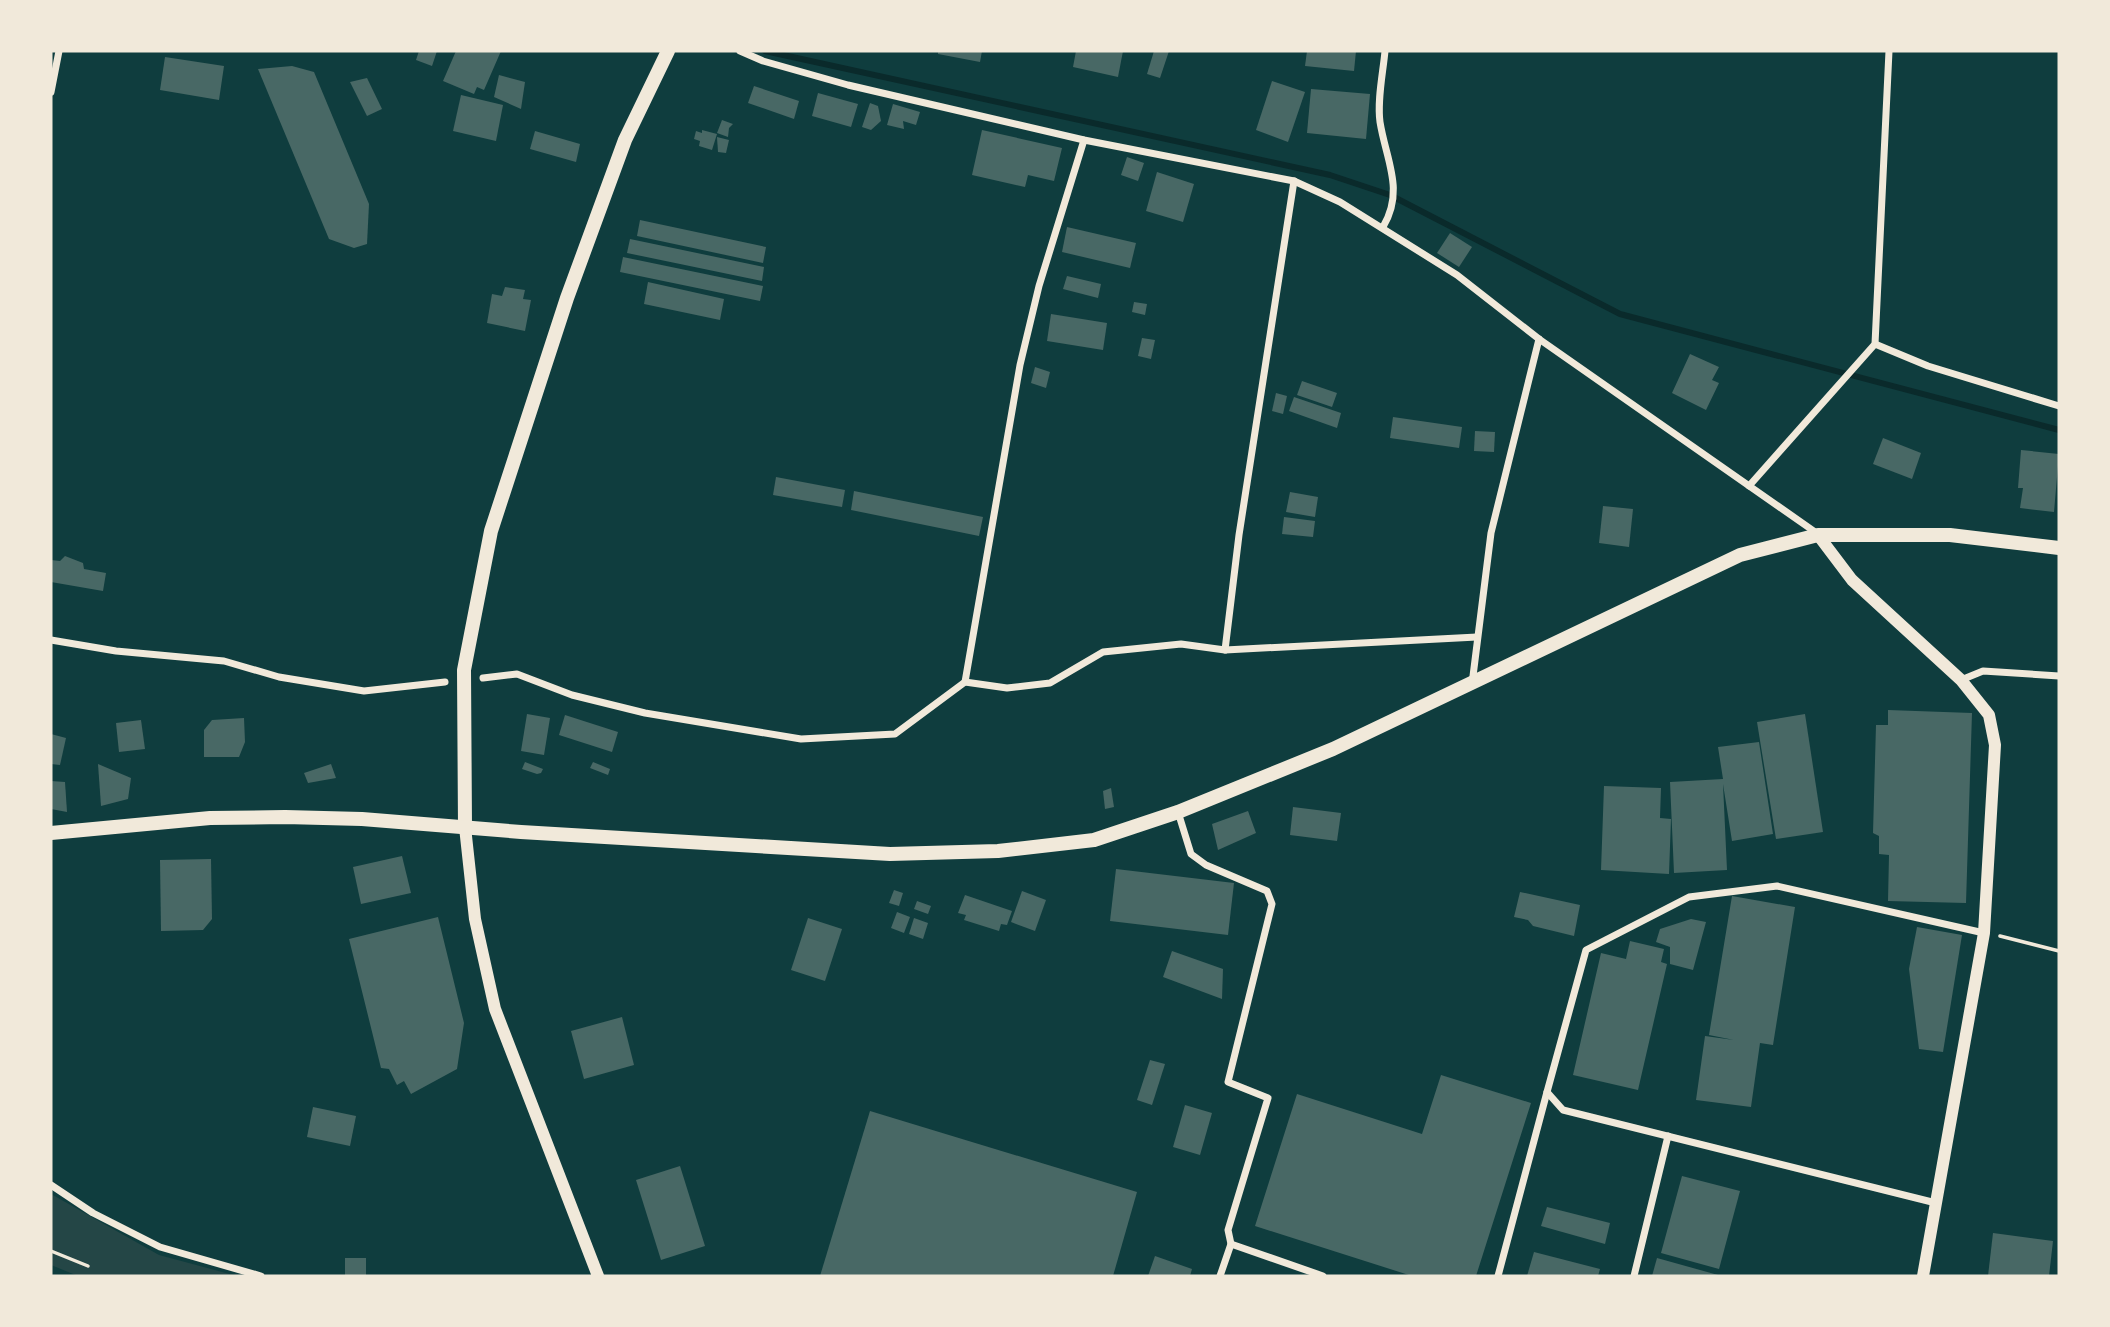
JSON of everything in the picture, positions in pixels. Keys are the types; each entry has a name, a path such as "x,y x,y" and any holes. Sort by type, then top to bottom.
{"main road":[{"path":"465,827 464,670 491,531 589,237 625,139 668,51"},
{"path":"51,833 210,818 285,817 362,818 890,854 998,851 1094,840 1178,812 1333,749 1472,685 1602,618 1740,555 1818,535 1950,535 2059,548"}],"street":[{"path":"51,92 60,51"},
{"path":"740,51 763,61 848,85 1084,140 1294,181 1340,202 1457,275 1539,340 1818,535 1852,580 1961,680 1989,715 1995,745 1984,933 1923,1276"},
{"path":"1383,227 1390,216 1395,176 1380,120 1385,51"},
{"path":"1749,486 1875,344 1889,51"},
{"path":"484,678 517,674 572,695 645,713 801,739 895,734 965,682 1020,365 1039,286 1084,140"},
{"path":"1225,650 1239,535 1294,181"},
{"path":"1472,685 1491,533 1539,340"},
{"path":"1875,344 1928,366 2059,406"},
{"path":"965,682 1007,688 1051,683 1103,652 1181,645 1225,650 1477,638"},
{"path":"51,640 116,651 224,661 279,677 364,691 445,682"},
{"path":"1961,680 1983,671 2059,676"},
{"path":"1178,812 1191,854 1206,865 1267,891 1272,904 1228,1082 1268,1098 1228,1230 1231,1244 1220,1276"},
{"path":"465,827 475,919 495,1009 598,1276"},
{"path":"1498,1276 1586,950 1689,897 1777,886 1984,933"},
{"path":"1548,1093 1563,1110 1936,1203"},
{"path":"1634,1276 1668,1136"},
{"path":"51,1185 93,1213 160,1247 261,1276"},
{"path":"1231,1244 1323,1276"}],"path":[{"path":"1984,933 2059,951"},
{"path":"51,1251 88,1266"}],"shaded area":[{"path":"51,1194 159,1255 237,1276 78,1276 51,1265"}],"building":[{"path":"419,51 437,51 432,66 416,60"},
{"path":"456,51 501,51 484,90 477,87 474,94 443,81"},
{"path":"938,51 982,51 980,62 938,54"},
{"path":"1076,51 1123,51 1118,77 1073,67"},
{"path":"1154,51 1169,51 1160,78 1147,74"},
{"path":"1307,51 1356,51 1354,71 1305,66"},
{"path":"165,57 224,66 219,100 160,90"},
{"path":"292,66 314,72 369,204 367,244 354,248 329,239 258,69"},
{"path":"499,75 525,82 521,109 494,97"},
{"path":"367,78 382,109 367,116 350,82"},
{"path":"1272,81 1305,92 1288,142 1256,130"},
{"path":"754,86 799,101 794,119 748,103"},
{"path":"1311,89 1370,94 1366,139 1307,133"},
{"path":"818,93 858,104 851,127 812,116"},
{"path":"461,95 503,105 496,141 453,131"},
{"path":"870,103 878,106 881,121 871,130 862,127"},
{"path":"893,104 920,112 916,125 903,121 904,129 887,125"},
{"path":"722,120 733,124 729,128 728,137 717,133"},
{"path":"702,130 717,134 712,150 699,146 700,141 694,139 696,131 702,133"},
{"path":"982,130 1062,148 1054,181 1028,175 1025,187 972,175"},
{"path":"535,131 580,144 576,162 530,149"},
{"path":"717,137 729,140 726,153 718,152"},
{"path":"1127,157 1144,163 1138,181 1121,175"},
{"path":"1157,172 1194,184 1183,222 1146,211"},
{"path":"640,220 766,247 763,263 637,236"},
{"path":"1067,227 1136,243 1130,268 1062,252"},
{"path":"1450,233 1472,247 1459,267 1437,253"},
{"path":"630,239 764,267 762,281 627,253"},
{"path":"623,257 763,286 760,301 620,272"},
{"path":"1067,276 1101,284 1098,298 1063,289"},
{"path":"648,282 724,299 720,320 644,304"},
{"path":"505,287 525,290 523,299 531,300 525,331 487,323 492,294 502,296"},
{"path":"1134,302 1147,304 1145,315 1132,312"},
{"path":"1051,314 1107,323 1103,350 1047,341"},
{"path":"1142,338 1155,340 1151,359 1138,356"},
{"path":"1690,354 1719,367 1712,380 1719,383 1706,410 1672,393"},
{"path":"1035,367 1050,372 1046,388 1031,383"},
{"path":"1302,381 1337,393 1332,407 1297,395"},
{"path":"1276,393 1287,396 1283,414 1272,411"},
{"path":"1294,397 1341,413 1337,428 1289,411"},
{"path":"1393,417 1462,427 1459,448 1390,438"},
{"path":"1475,431 1495,432 1494,452 1474,451"},
{"path":"1883,438 1921,453 1912,479 1873,464"},
{"path":"2021,450 2059,454 2054,512 2020,508 2023,488 2018,488"},
{"path":"776,477 845,490 842,507 773,495"},
{"path":"854,491 983,517 979,536 851,510"},
{"path":"1290,492 1318,497 1315,517 1286,512"},
{"path":"1603,506 1633,509 1629,547 1599,543"},
{"path":"1284,517 1315,521 1313,537 1282,534"},
{"path":"65,556 83,563 84,569 106,573 103,591 51,582 51,560 60,561"},
{"path":"1888,710 1972,713 1966,903 1888,901 1889,855 1879,854 1879,836 1873,833 1876,725 1888,725"},
{"path":"527,714 550,718 544,755 521,751"},
{"path":"1805,714 1823,832 1776,839 1757,722"},
{"path":"565,715 618,732 612,752 559,735"},
{"path":"244,718 245,742 239,757 204,757 204,730 212,720"},
{"path":"141,720 145,749 119,752 116,723"},
{"path":"51,734 66,738 60,765 51,764"},
{"path":"1759,742 1773,834 1732,841 1723,784 1727,870 1674,873 1670,782 1723,779 1718,747"},
{"path":"525,762 543,769 541,773 522,769"},
{"path":"593,762 610,769 608,775 590,768"},
{"path":"98,764 131,778 128,799 101,806"},
{"path":"331,764 336,778 308,783 304,773"},
{"path":"51,781 65,782 67,812 51,809"},
{"path":"1604,786 1661,788 1660,818 1671,819 1669,874 1601,870"},
{"path":"1111,788 1114,807 1105,809 1103,791"},
{"path":"1293,807 1341,813 1337,841 1290,835"},
{"path":"1248,811 1256,833 1218,850 1212,824"},
{"path":"402,856 411,893 361,904 353,867"},
{"path":"211,859 212,919 203,930 161,931 160,860"},
{"path":"1116,869 1234,883 1228,935 1110,921"},
{"path":"894,890 903,893 899,906 889,903"},
{"path":"1022,891 1046,900 1035,931 1011,922"},
{"path":"1520,892 1580,905 1574,936 1533,926 1528,920 1514,917"},
{"path":"965,895 1012,911 1007,925 1001,924 999,931 964,920 966,915 958,913"},
{"path":"1732,896 1795,907 1773,1045 1760,1043 1751,1107 1696,1100 1705,1036 1734,1040 1709,1035"},
{"path":"917,901 931,906 928,914 914,909"},
{"path":"897,912 910,917 904,933 891,928"},
{"path":"438,917 464,1023 457,1069 411,1094 404,1081 397,1085 389,1069 381,1068 349,939"},
{"path":"808,918 842,929 825,981 791,970"},
{"path":"914,918 928,923 923,939 909,934"},
{"path":"1691,919 1706,922 1693,970 1670,964 1670,947 1656,942 1660,929"},
{"path":"1917,927 1962,935 1943,1052 1919,1049 1909,969"},
{"path":"1630,941 1664,949 1661,962 1667,964 1638,1090 1573,1075 1601,953 1626,959"},
{"path":"1172,951 1223,969 1222,999 1163,977"},
{"path":"622,1017 634,1065 584,1079 571,1031"},
{"path":"1150,1060 1165,1064 1152,1105 1137,1100"},
{"path":"1441,1075 1531,1103 1476,1276 1412,1276 1255,1226 1297,1094 1422,1134"},
{"path":"1185,1105 1212,1113 1200,1155 1173,1147"},
{"path":"313,1107 356,1116 350,1146 307,1137"},
{"path":"870,1111 1137,1192 1113,1276 820,1276"},
{"path":"680,1166 705,1246 661,1260 636,1180"},
{"path":"1682,1176 1740,1191 1719,1269 1661,1253"},
{"path":"1547,1207 1610,1223 1605,1244 1541,1226"},
{"path":"1993,1233 2053,1241 2049,1276 1988,1276"},
{"path":"1534,1252 1600,1269 1598,1276 1527,1276"},
{"path":"1155,1256 1192,1269 1190,1276 1148,1276"},
{"path":"345,1258 366,1258 366,1276 345,1276"},
{"path":"1657,1258 1718,1275 1718,1276 1652,1276"}],"waterway":[{"path":"765,51 1330,175 1390,195 1620,314 2059,430"}]}
